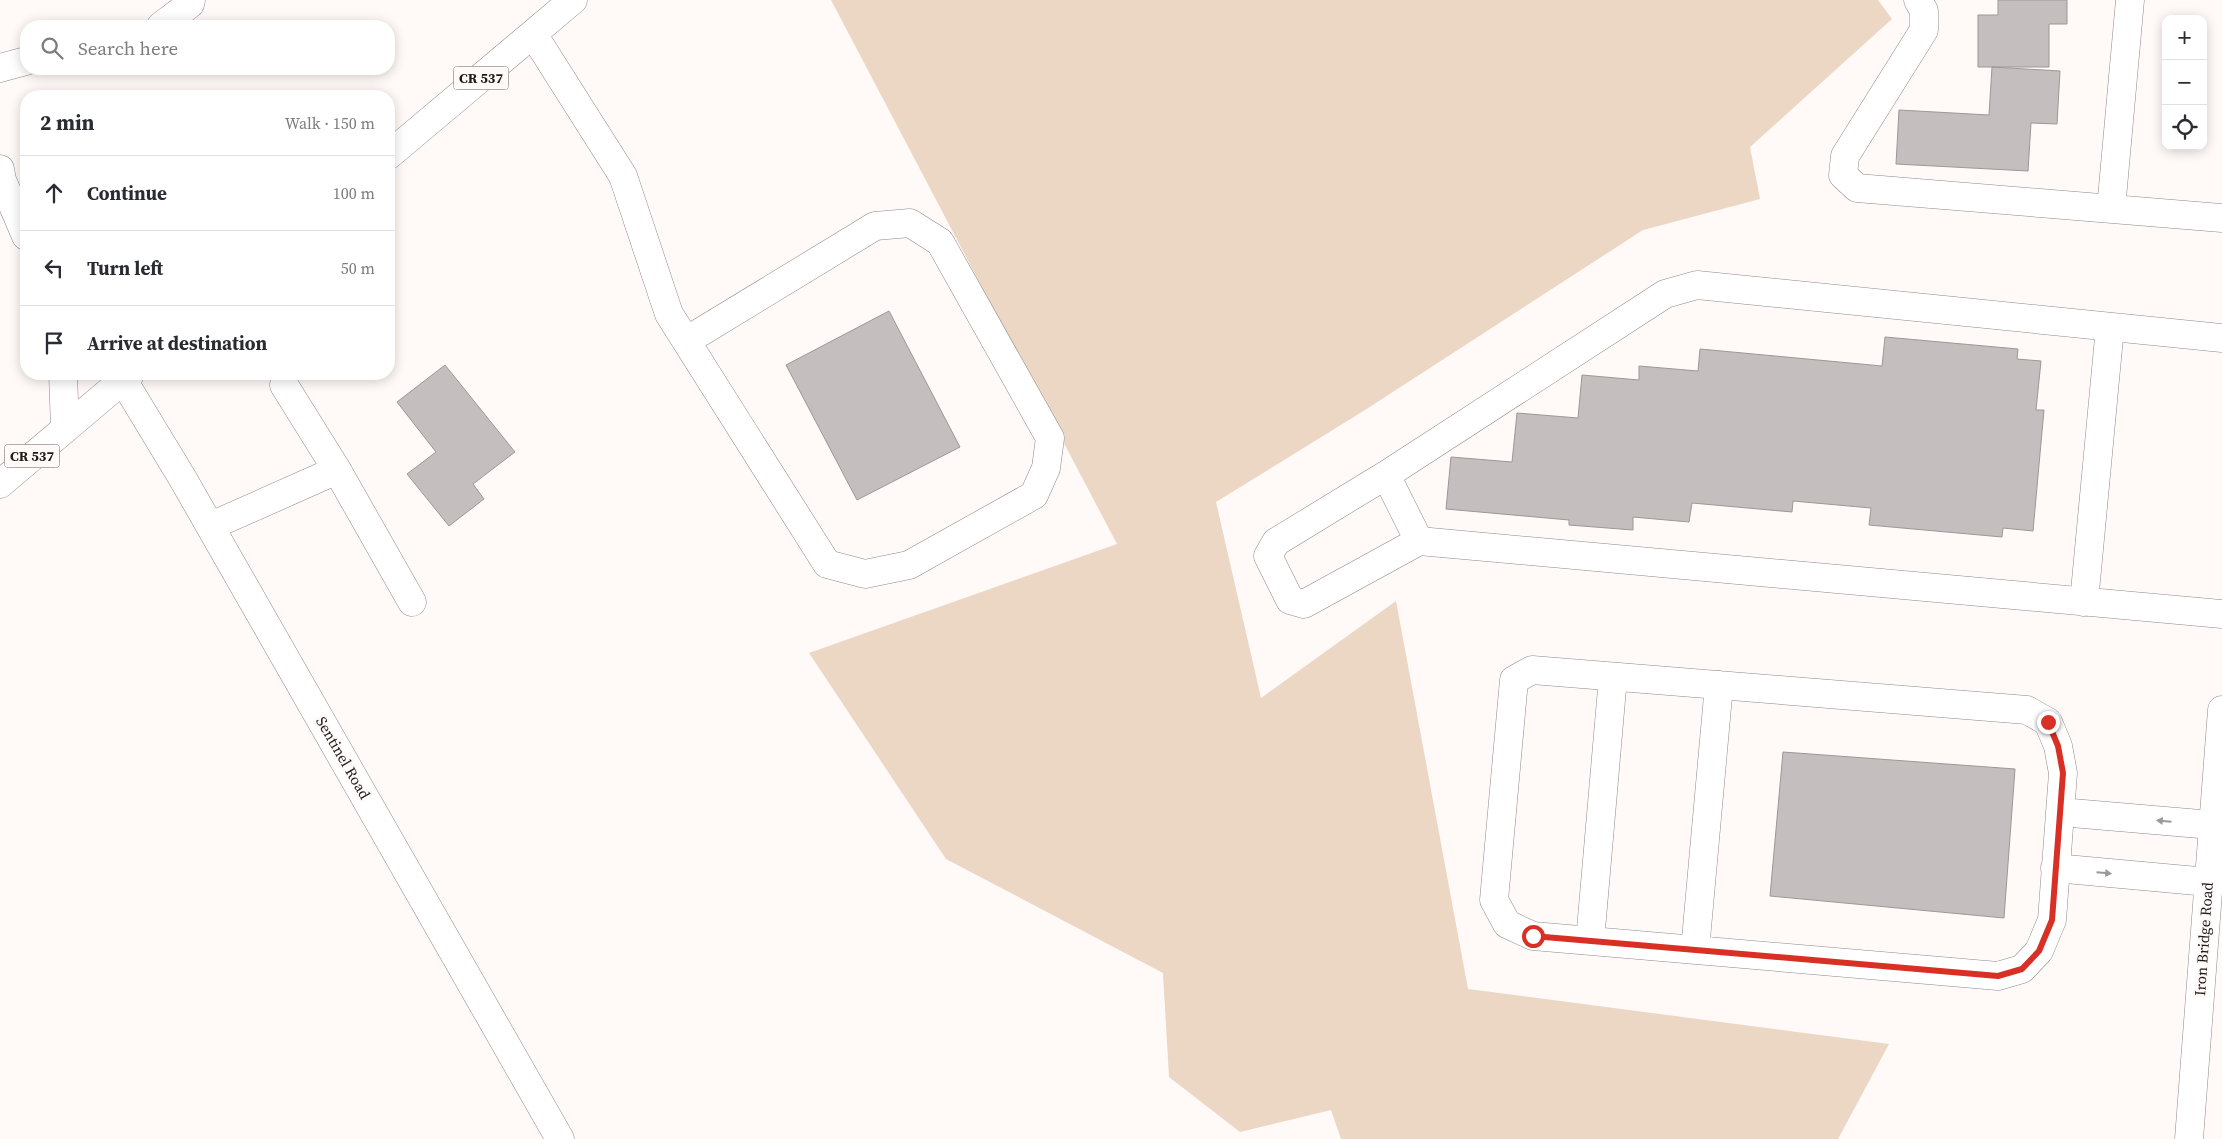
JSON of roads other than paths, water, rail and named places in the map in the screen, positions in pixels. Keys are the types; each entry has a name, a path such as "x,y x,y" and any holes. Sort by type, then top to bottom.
{"street":[{"path":"169,20 190,4 191,0"},
{"name":"CR 537","path":"395,151 573,0"},
{"path":"1918,0 1924,11 1924,30 1846,156 1843,175 1857,188 2222,218"},
{"path":"2111,209 2130,0"},
{"path":"533,34 623,176 669,314 686,341 827,564 865,574 909,565 1034,495 1046,468 1050,438 940,242 910,223 875,226 686,341"},
{"path":"0,68 20,63"},
{"path":"0,169 2,180 20,222"},
{"path":"2222,338 1697,285 1666,294 1386,475 1276,542 1268,556 1290,600 1304,604 1419,541 2222,614"},
{"path":"2084,602 2110,327"},
{"path":"63,380 65,428"},
{"name":"CR 537","path":"0,484 122,380"},
{"name":"Sentinel Road","path":"128,380 560,1139"},
{"path":"284,386 337,470 412,602"},
{"path":"210,526 337,470"},
{"path":"1386,475 1419,541"},
{"path":"1532,670 1719,685 2027,710 2048,722 2058,746 2063,773 2052,920 2039,951 2022,969 1998,976 1533,936 1507,924 1494,900 1514,680 1532,670"},
{"path":"1590,940 1613,677"},
{"path":"1694,950 1719,685"},
{"name":"Iron Bridge Road","path":"2189,1139 2222,710"},
{"path":"2060,812 2212,825"},
{"path":"2055,868 2208,882"}]}
